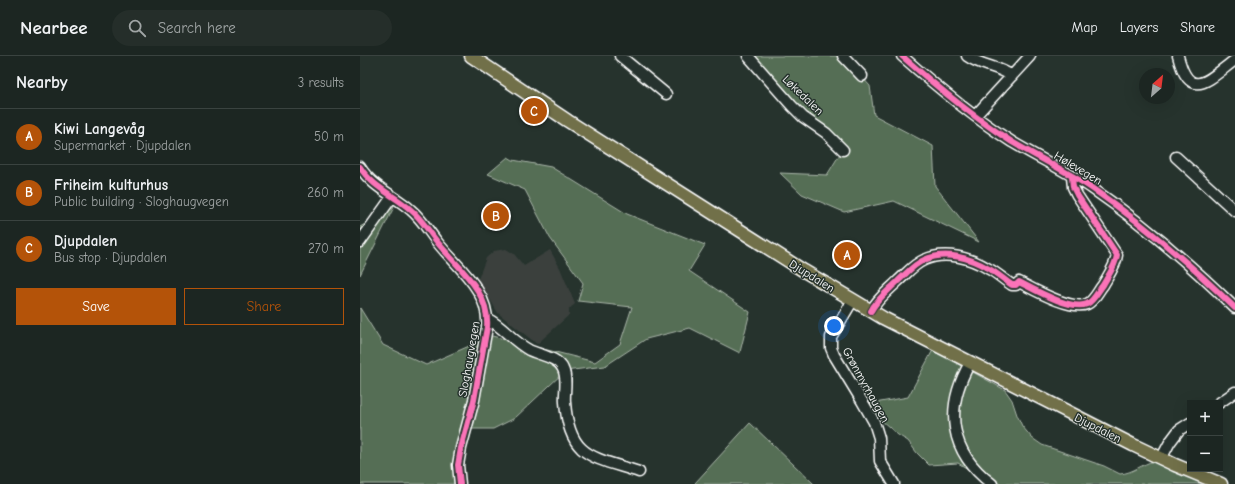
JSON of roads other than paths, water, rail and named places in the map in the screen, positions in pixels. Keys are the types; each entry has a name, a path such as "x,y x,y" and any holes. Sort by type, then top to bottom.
{"main road":[{"name":"Djupdalen","path":"471,56 568,121 804,271 871,311 970,363 1156,456 1221,484"}],"street":[{"path":"620,56 666,94"},
{"name":"Løkedalen","path":"748,56 803,117 826,133 843,150"},
{"path":"843,56 862,76"},
{"name":"Hølevegen","path":"902,56 933,84 975,116 1013,142 1092,188 1119,208 1174,250 1235,308"},
{"path":"968,56 978,63 1001,69 1012,76"},
{"path":"975,116 1030,56"},
{"path":"1178,56 1185,76 1191,82 1199,84 1206,82 1235,60"},
{"path":"1176,157 1235,211"},
{"name":"Sloghaugvegen","path":"360,167 372,182 412,210 422,221 439,244 478,290 484,304 488,319 474,400 458,465 460,484"},
{"path":"871,311 877,302 914,266 933,256 944,255 955,256 981,265 990,269 1012,285 1016,285 1019,282 1056,300 1078,305 1090,302 1105,282 1117,260 1117,255 1077,195 1073,187 1072,177"},
{"path":"360,242 392,197"},
{"name":"Grønmyrhaugen","path":"853,300 831,337 831,348 874,422 879,438 880,461 894,484"},
{"name":"Sloghaugvegen","path":"488,319 505,330 524,347 556,361 562,366 565,374 565,402 568,425 570,433 577,445 598,459 639,472"},
{"path":"970,363 962,379 956,397 954,415 955,428 966,458 978,472 992,484"},
{"path":"1223,400 1235,392"},
{"path":"1156,456 1170,442 1179,430 1187,425"}],"place":[{"name":"Djupdalen","path":"534,111"},
{"name":"Friheim kulturhus","path":"496,216"},
{"name":"Kiwi Langevåg","path":"847,255"}]}
